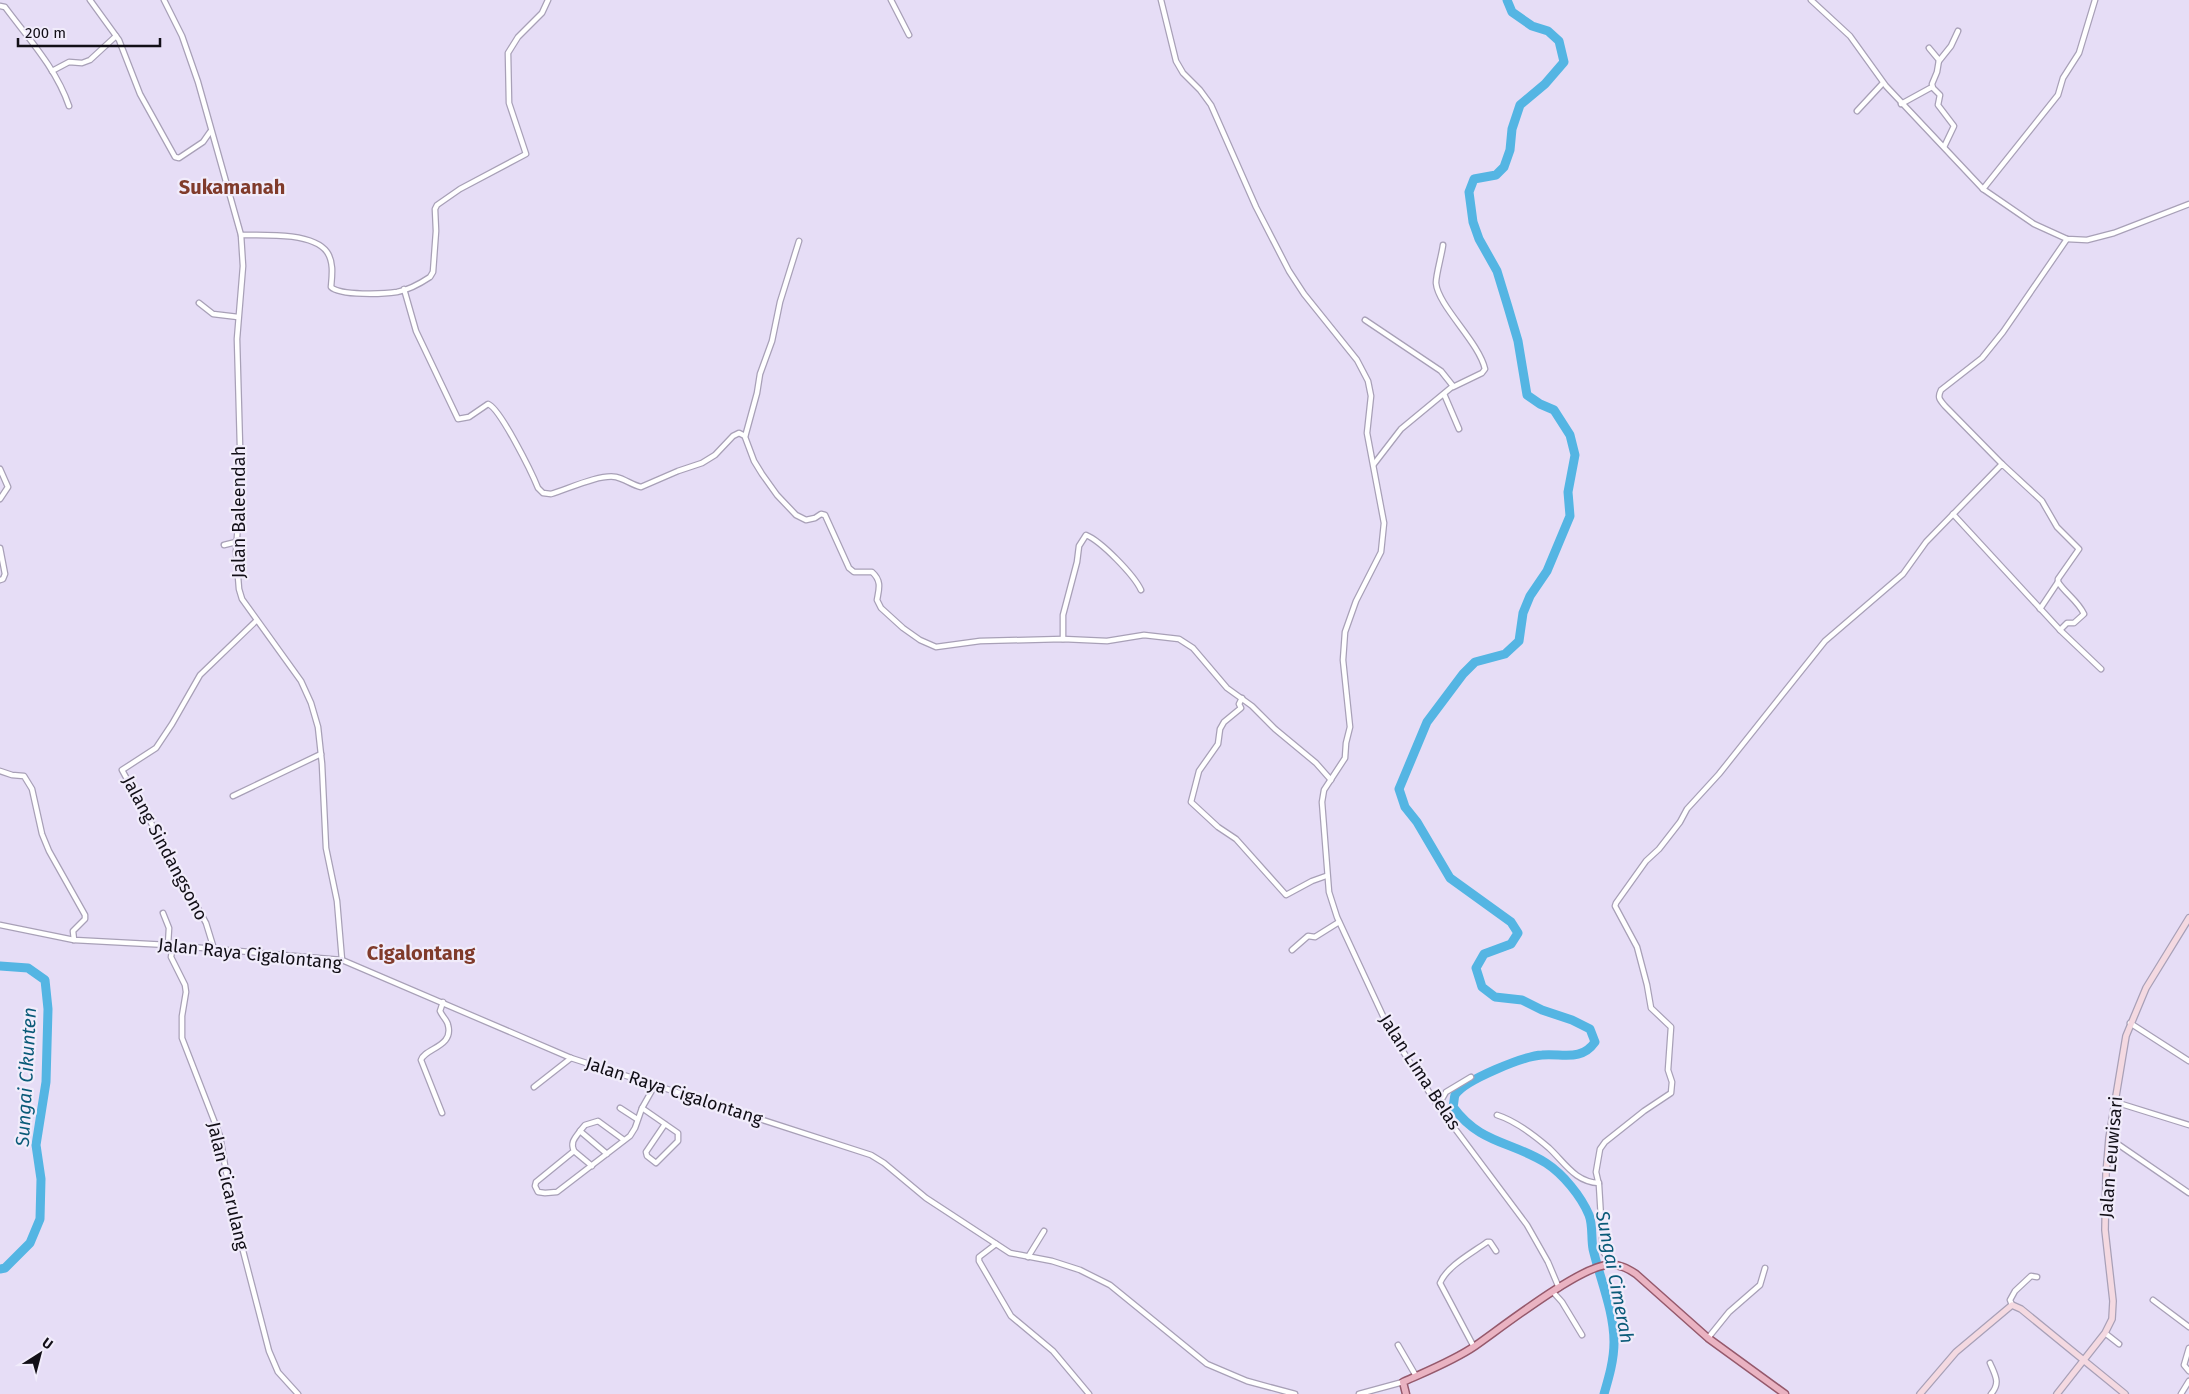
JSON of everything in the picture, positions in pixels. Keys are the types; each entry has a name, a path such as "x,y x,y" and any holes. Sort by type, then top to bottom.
{"main road":[{"name":"Jalan Leuwisari","path":"2057,1394 2104,1333 2112,1319 2114,1309 2104,1230 2109,1138 2130,1023 2155,971 2189,918"},
{"path":"1406,1394 1403,1382 1474,1347 1556,1290 1590,1269 1609,1265 1627,1268 1645,1280 1708,1338 1785,1394"},
{"path":"1920,1394 1956,1352 2012,1305 2017,1306 2125,1394"}],"street":[{"path":"90,0 116,36 140,94 174,157 179,158 203,142 210,132"},
{"name":"Jalan Baleendah","path":"164,0 182,36 198,82 210,132 240,235 243,266 237,339 241,483 236,542 239,588 242,599 301,682 311,702 318,727 326,848 334,885 342,960"},
{"path":"240,235 284,234 317,243 327,251 330,257 332,289 349,294 395,292 424,281 433,272 436,231 435,209 441,201 526,154 508,103 508,54 518,37 542,13 548,0"},
{"path":"891,0 910,35"},
{"name":"Jalan Lima Belas","path":"1161,0 1176,61 1183,73 1211,104 1256,207 1289,271 1304,294 1358,360 1368,381 1371,396 1367,433 1384,523 1381,552 1356,601 1346,632 1343,660 1350,727 1345,758 1324,790 1322,802 1328,892 1339,922 1390,1031 1438,1106 1527,1225 1548,1262 1556,1290 1582,1335"},
{"path":"1811,0 1853,40 1883,83 1901,104 1983,189 2034,224 2067,239 2087,240 2114,233 2189,204"},
{"path":"1983,189 2058,95 2063,78 2079,53 2095,0"},
{"path":"0,6 5,7 52,71 62,86 69,106"},
{"path":"1901,104 1932,87 1939,61 1951,46 1958,31"},
{"path":"52,71 69,62 82,63 95,56 116,36"},
{"path":"1929,48 1939,61"},
{"path":"1857,111 1883,83"},
{"path":"1932,87 1940,96 1938,106 1954,126 1944,148"},
{"path":"2040,609 2079,549 2057,526 2042,501 2002,464 1939,400 1939,395 1942,390 1982,358 2003,332 2067,239"},
{"path":"799,241 780,302 772,341 760,374 757,393 745,436 754,461 777,495 796,515 806,520 821,514 828,518 849,568 854,572 872,572 876,575 879,583 877,600 879,605 900,626 920,640 936,647 974,641 1063,639 1107,641 1144,635 1179,639 1189,645 1210,666 1225,686 1242,698 1275,730 1311,758 1331,780"},
{"path":"1374,464 1401,429 1452,388 1482,373 1485,369 1480,356 1438,292 1436,285 1443,245"},
{"path":"404,290 416,331 458,419 469,417 491,404 508,428 541,491 551,494 596,479 614,477 627,480 641,487 678,471 702,464 715,455 733,436 739,433 745,436"},
{"path":"199,303 213,314 238,317"},
{"path":"1365,320 1441,371 1453,383 1452,388"},
{"path":"1444,394 1459,429"},
{"path":"1609,1265 1603,1252 1597,1168 1600,1149 1603,1144 1644,1111 1671,1093 1672,1087 1668,1070 1671,1027 1650,1008 1647,984 1637,947 1615,906 1646,861 1660,849 1687,809 1719,774 1825,642 1903,574 1926,542 2002,464"},
{"path":"0,469 8,487 0,499"},
{"path":"1953,514 2040,609 2101,670"},
{"path":"1063,639 1063,615 1077,562 1079,546 1086,535 1095,540 1122,564 1137,581 1141,590"},
{"path":"224,545 236,542"},
{"path":"0,548 5,574 0,580"},
{"path":"2058,582 2069,596 2080,605 2084,614 2074,624 2067,623 2060,630"},
{"name":"Jalang Sindangsono","path":"214,949 206,923 165,845 122,770 156,748 200,675 256,620"},
{"path":"1242,698 1239,704 1240,708 1220,728 1218,744 1199,771 1191,802 1218,827 1236,839 1286,895 1326,876"},
{"path":"234,796 321,754"},
{"path":"0,771 24,776 32,789 46,843 85,915 84,919 73,931 74,940"},
{"name":"Jalan Cicarulang","path":"162,913 169,928 171,957 185,985 182,1038 220,1136 233,1212 269,1351 278,1372 298,1394"},
{"path":"1292,950 1306,937 1316,936 1339,922"},
{"name":"Jalan Raya Cigalontang","path":"0,925 74,940 170,945 342,960 571,1058 871,1155 884,1163 926,1198 996,1244 1018,1256 1052,1261 1088,1273 1122,1294 1207,1364 1247,1381 1296,1394"},
{"path":"442,1113 421,1060 422,1056 442,1044 447,1035 448,1024 440,1011 443,1002"},
{"path":"2130,1023 2189,1061"},
{"path":"534,1087 571,1058"},
{"path":"1438,1106 1446,1092 1471,1077"},
{"path":"574,1151 536,1182 535,1186 538,1192 545,1194 557,1192 633,1132 642,1108 655,1085"},
{"path":"2115,1102 2189,1124"},
{"path":"620,1108 637,1119"},
{"path":"642,1108 678,1133 679,1138 664,1157 656,1163 647,1156 646,1152 665,1124"},
{"path":"1496,1115 1510,1120 1540,1140 1576,1175 1587,1182 1599,1183"},
{"path":"592,1166 574,1151 572,1145 585,1125 598,1120 624,1140"},
{"path":"580,1131 607,1154"},
{"path":"2109,1138 2189,1193"},
{"path":"1027,1257 1044,1231"},
{"path":"1474,1347 1440,1283 1442,1276 1467,1254 1486,1242 1490,1242 1496,1251"},
{"path":"996,1244 982,1254 979,1261 1004,1306 1015,1320 1053,1351 1089,1394"},
{"path":"1708,1338 1743,1297 1760,1285 1765,1268"},
{"path":"2012,1305 2010,1300 2015,1291 2031,1276 2037,1277"},
{"path":"2153,1300 2189,1327"},
{"path":"2104,1333 2119,1344"},
{"path":"1398,1346 1416,1376"},
{"path":"2189,1348 2184,1365 2189,1370"},
{"path":"1990,1363 1997,1380 1997,1388 1992,1394"},
{"path":"2181,1394 2189,1381"},
{"path":"1359,1394 1403,1382"}],"waterway":[{"name":"Sungai Cimerah","path":"1507,0 1512,12 1532,26 1548,31 1559,41 1564,62 1545,84 1520,105 1512,129 1510,150 1504,167 1496,175 1474,179 1469,192 1473,222 1479,239 1497,271 1518,341 1527,395 1540,404 1554,410 1570,435 1575,455 1568,492 1570,516 1547,571 1530,596 1523,613 1519,641 1505,654 1475,662 1463,674 1427,722 1399,789 1405,807 1417,822 1450,878 1511,922 1518,933 1511,944 1484,954 1476,968 1482,987 1495,997 1522,1000 1542,1010 1572,1020 1590,1029 1595,1042 1590,1048 1577,1054 1533,1056 1495,1070 1461,1089 1455,1095 1453,1107 1463,1119 1485,1135 1546,1163 1571,1186 1586,1208 1590,1219 1593,1249 1612,1319 1613,1355 1604,1394"},
{"name":"Sungai Cikunten","path":"0,966 28,968 45,980 48,1009 46,1082 36,1145 41,1179 40,1219 30,1243 5,1268 0,1269"}],"district":[{"name":"Sukamanah","path":"232,187"},
{"name":"Cigalontang","path":"421,953"}]}
